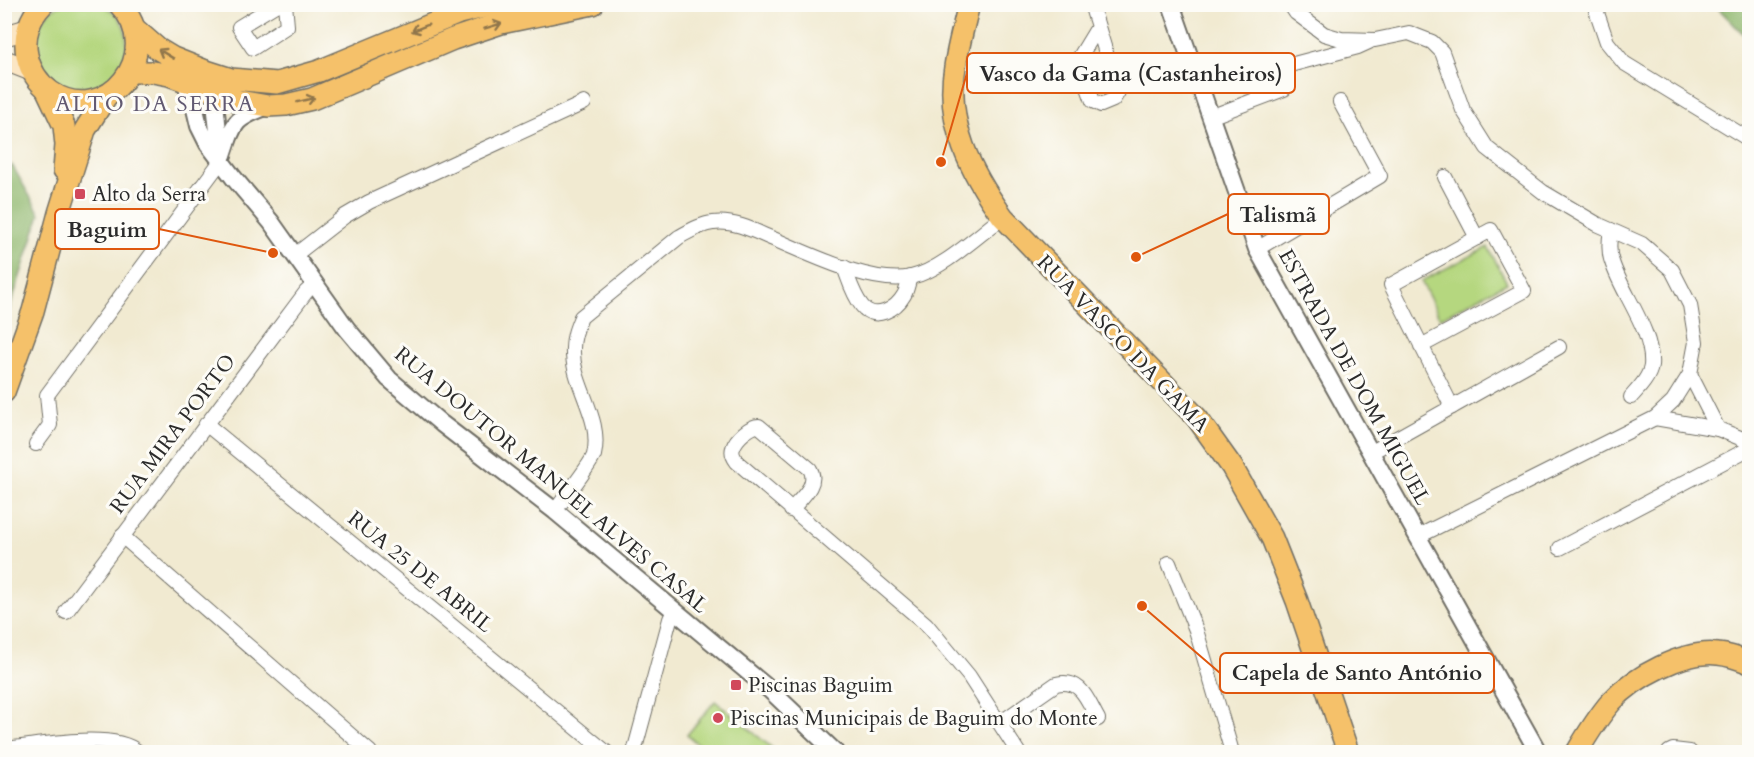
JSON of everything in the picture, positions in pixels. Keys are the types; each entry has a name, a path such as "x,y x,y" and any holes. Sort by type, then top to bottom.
{"main road":[{"path":"43,4 32,18 28,29 26,50 32,71 46,88 64,126 66,145 59,213"},
{"path":"122,6 135,29 158,49 173,58 231,79 277,83 299,77 459,13 496,4"},
{"path":"131,72 153,72 239,101 268,106 312,99 453,39 501,23 593,4"},
{"name":"RUA VASCO DA GAMA","path":"969,4 954,69 954,116 969,164 1003,217 1197,418 1232,467 1272,538 1297,601 1348,753"},
{"path":"4,36 28,29"},
{"path":"46,88 55,94 76,101 87,101 107,95 117,88 131,72 137,51 135,29"},
{"path":"4,60 32,71"},
{"path":"4,392 33,312 59,213 85,130 107,95"},
{"path":"1577,753 1611,703 1644,675 1668,664 1702,655 1716,654 1749,663"}],"street":[{"path":"277,4 239,27 253,48 287,26 285,4"},
{"path":"1091,4 1118,92 1113,100 1101,105 1093,101 1078,60 1098,27"},
{"name":"ESTRADA DE DOM MIGUEL","path":"1171,4 1257,249 1538,753"},
{"path":"1290,4 1296,13 1324,34 1341,39 1375,40"},
{"path":"1594,4 1607,42 1623,63 1749,140"},
{"path":"1210,117 1284,89 1285,80 1282,69 1290,65 1358,47 1375,40 1409,33 1432,42 1442,52 1463,110 1487,148 1543,192 1597,224 1642,244 1672,270 1690,305 1696,342 1690,374 1673,401 1655,418 1418,537"},
{"path":"203,70 214,93 221,161"},
{"path":"195,109 205,98 228,85 267,90 281,88 299,77"},
{"name":"RUA DOUTOR MANUEL ALVES CASAL","path":"185,81 199,126 208,144 271,222 365,352 389,379 442,424 555,511 770,690 835,753"},
{"path":"1257,249 1380,176 1340,102"},
{"path":"295,255 345,216 369,202 584,103"},
{"path":"36,444 50,425 46,395 221,161 231,130 238,120 246,114 268,106"},
{"path":"1445,177 1477,238"},
{"path":"555,511 594,457 597,433 575,367 572,350 574,333 581,317 680,237 714,222 746,228 844,267 896,279 910,277 935,267 1003,217"},
{"path":"1421,346 1524,291 1491,230 1390,285 1421,346 1452,407"},
{"path":"1611,230 1609,245 1611,261 1644,330 1650,351 1651,368 1644,382 1631,397"},
{"path":"844,267 860,304 865,310 874,314 889,311 897,304 904,294 910,277"},
{"name":"RUA MIRA PORTO","path":"66,612 306,292 315,284"},
{"path":"1370,453 1559,347"},
{"path":"1690,374 1718,429"},
{"path":"1655,418 1718,429 1749,442"},
{"name":"RUA 25 DE ABRIL","path":"206,424 606,753"},
{"path":"791,510 813,482 814,476 810,469 759,426 753,426 733,447 736,462 791,510 926,624 969,676 1018,753"},
{"path":"1560,548 1749,448"},
{"path":"122,536 370,753"},
{"path":"1169,563 1200,642 1232,753"},
{"path":"634,753 674,610"},
{"path":"1000,723 1056,684 1066,682 1079,687 1098,719"},
{"path":"78,753 90,740"},
{"path":"4,749 110,740 133,748 138,753"},
{"path":"1669,753 1673,750 1690,753"}],"green space":[{"path":"59,5 102,5 118,17 125,32 126,49 120,66 110,80 95,89 77,91 57,84 45,74 37,61 35,44 40,24"},
{"path":"1715,5 1749,5 1749,40"},
{"path":"12,165 40,214 5,323 4,173"},
{"path":"1488,247 1507,283 1440,318 1421,281"},
{"name":"Piscinas Municipais de Baguim do Monte","path":"715,701 777,752 706,752 687,735"}],"place":[{"name":"Vasco da Gama (Castanheiros)","path":"941,162"},
{"name":"Alto da Serra","path":"80,194"},
{"name":"Baguim","path":"273,253"},
{"name":"Talismã","path":"1136,257"},
{"name":"Capela de Santo António","path":"1142,606"},
{"name":"Piscinas Baguim","path":"736,685"},
{"name":"Piscinas Municipais de Baguim do Monte","path":"718,718"}],"district":[{"name":"ALTO DA SERRA","path":"155,104"}]}
